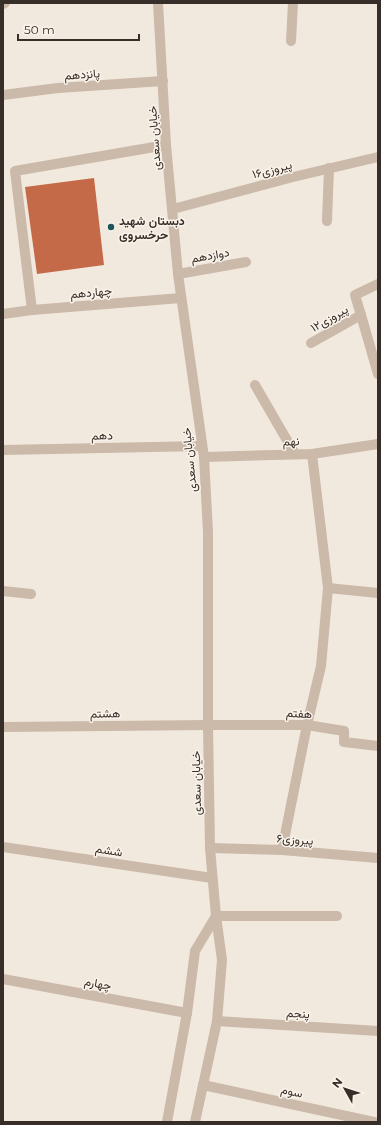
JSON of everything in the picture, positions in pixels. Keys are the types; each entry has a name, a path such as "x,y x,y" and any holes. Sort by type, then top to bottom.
{"street":[{"name":"خیابان سعدی","path":"158,3 166,145 178,274 204,457 208,532 208,725 210,848 216,916 222,960 216,1021 195,1122"},
{"path":"292,41 294,3"},
{"name":"پانزدهم","path":"3,95 58,88 163,81"},
{"path":"32,310 15,171 166,145"},
{"name":"پیروزی۱۶","path":"173,209 378,156"},
{"path":"327,221 329,168"},
{"name":"دوازدهم","path":"178,274 246,262"},
{"name":"پیروزی۱۲","path":"311,344 361,315 355,295 378,284"},
{"name":"چهاردهم","path":"3,314 32,310 181,298"},
{"path":"361,315 378,374"},
{"path":"255,385 295,454"},
{"name":"نهم","path":"204,457 312,454 378,444"},
{"name":"دهم","path":"3,450 202,446"},
{"path":"282,850 307,725 321,666 328,588 312,454"},
{"path":"328,588 378,593"},
{"path":"3,591 31,594"},
{"name":"هفتم","path":"208,725 307,725 344,731 344,742 378,746"},
{"name":"هشتم","path":"3,727 208,725"},
{"name":"ششم","path":"3,847 212,878"},
{"name":"پیروزی۶","path":"210,848 282,850 378,858"},
{"path":"167,1122 187,1013 195,951 216,916 337,916"},
{"name":"چهارم","path":"3,979 187,1013"},
{"name":"پنجم","path":"216,1021 378,1031"},
{"name":"سوم","path":"203,1085 374,1122"}],"building":[{"path":"94,178 104,265 37,274 25,187"}],"place":[{"name":"دبستان شهید حرخسروی","path":"111,227"}]}
